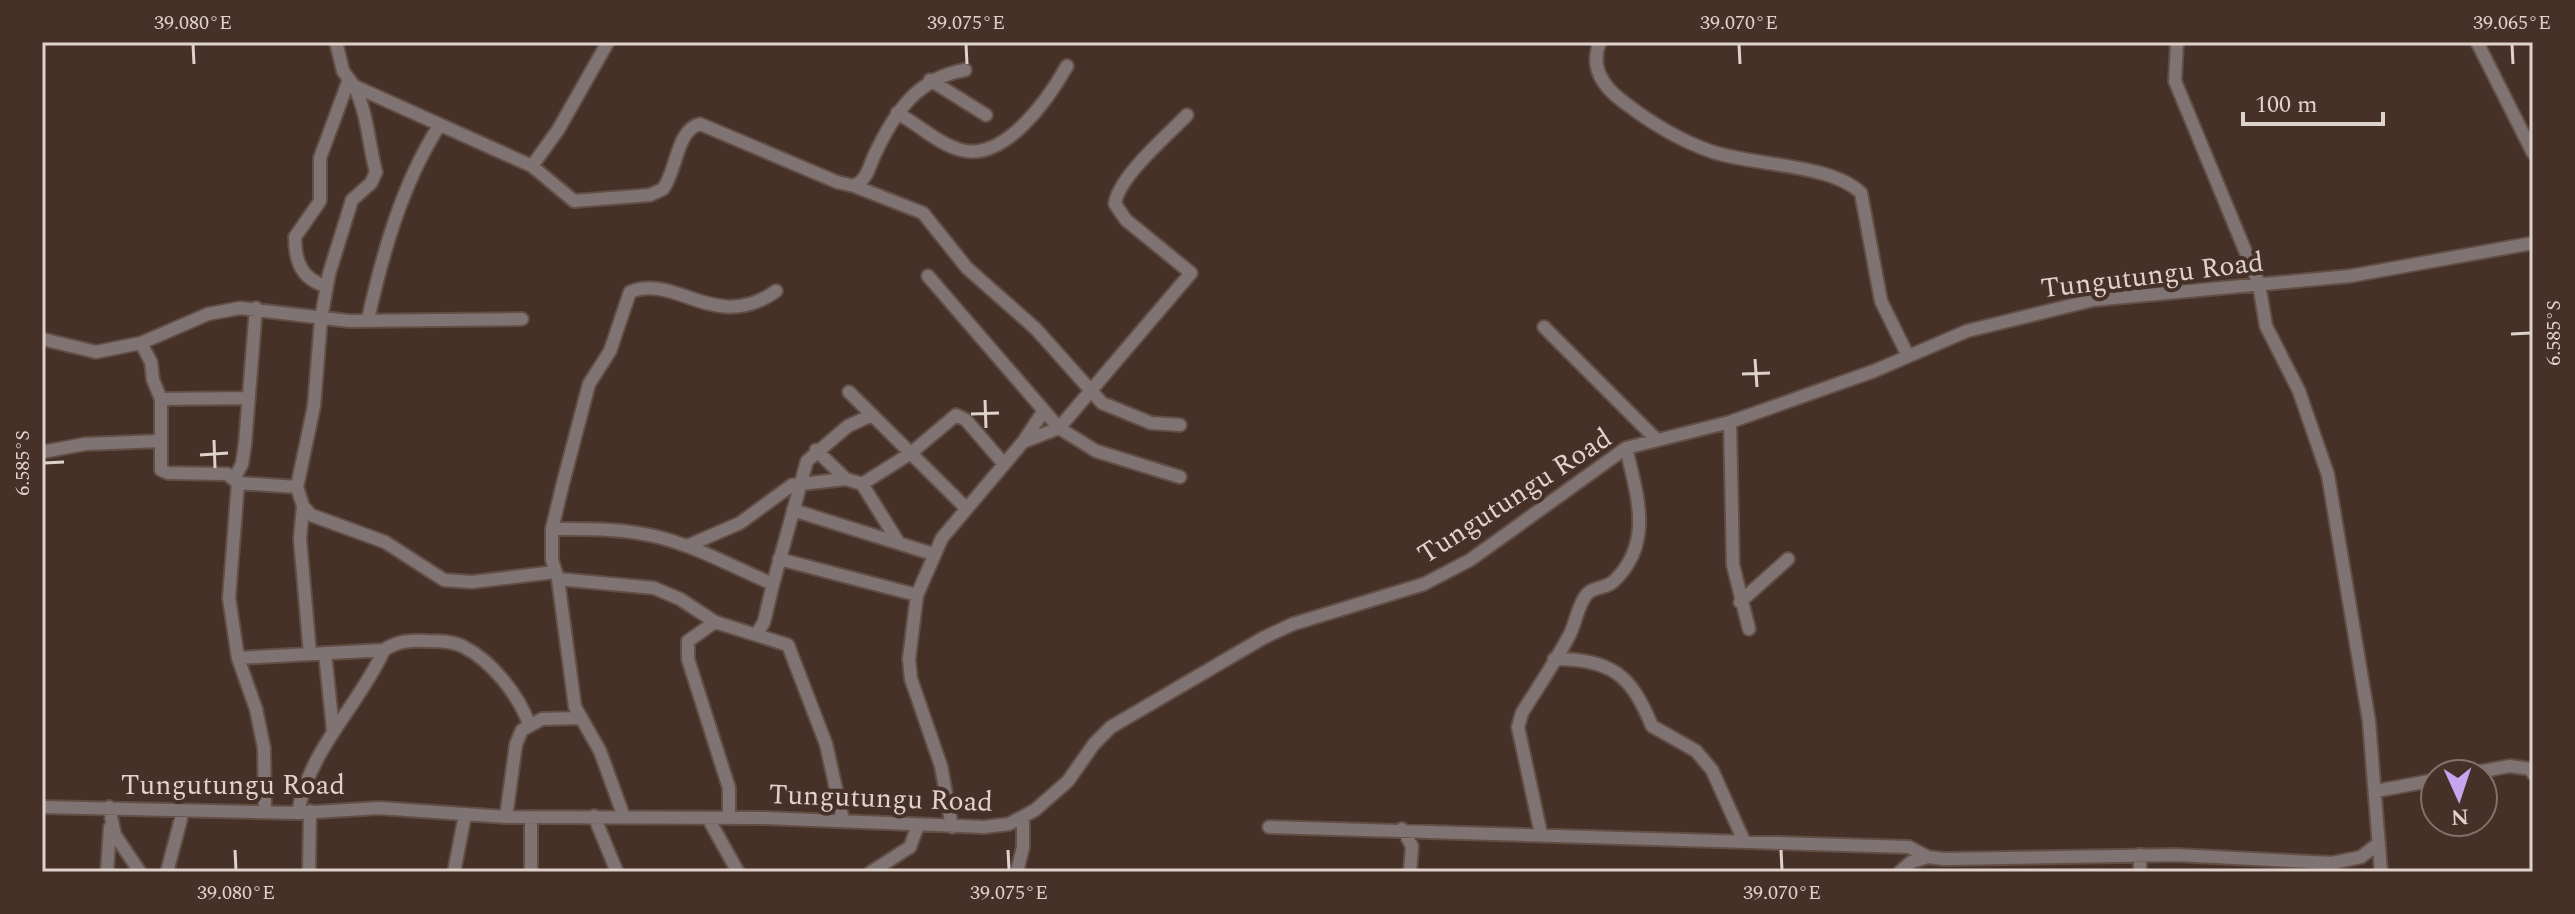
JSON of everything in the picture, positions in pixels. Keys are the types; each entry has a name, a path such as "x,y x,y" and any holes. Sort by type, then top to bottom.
{"street":[{"path":"310,654 300,539 303,506 297,487 314,406 326,286 352,200 371,183 376,172 370,153 365,111 351,84 336,42"},
{"path":"532,166 558,130 608,42"},
{"path":"1600,42 1595,64 1604,83 1642,116 1677,137 1748,161 1839,179 1861,193 1881,301 1908,356"},
{"path":"2177,42 2175,81 2259,284 2266,326 2299,391 2328,475 2369,721 2381,872"},
{"path":"2477,42 2533,153"},
{"path":"897,113 960,150 984,150 1022,128 1046,100 1067,66"},
{"path":"854,186 866,176 897,113 930,80 965,70"},
{"path":"930,80 986,115"},
{"path":"351,84 532,166 562,195 574,201 650,195 669,181 685,135 691,126 700,124 837,182 923,213 967,268 1036,329 1089,392 1114,411 1151,423 1180,425"},
{"path":"326,286 309,279 300,268 295,237 320,201 320,158 351,84"},
{"path":"1023,442 1059,428 1191,273 1126,220 1115,204 1119,192 1137,168 1187,115"},
{"path":"368,319 376,283 410,180 439,126"},
{"name":"Tungutungu Road","path":"42,807 265,812 379,808 506,817 843,820 952,827 984,827 1023,819 1068,781 1094,744 1111,727 1263,638 1293,624 1424,584 1470,560 1626,448 1730,422 2004,319 2093,300 2376,272 2533,243"},
{"path":"928,276 1059,428 1096,451 1180,477"},
{"path":"624,817 600,751 579,718 568,676 552,529 589,384 610,351 630,292 652,290 734,308 761,301 776,291"},
{"path":"42,339 96,352 141,343 208,314 256,308 321,319 522,319"},
{"path":"256,308 242,464 236,481 229,598 238,658 256,709 264,748 265,812"},
{"path":"1544,327 1656,439"},
{"path":"141,343 151,362 153,380 161,399 161,470 168,473 214,473 236,481 297,487"},
{"path":"849,392 965,507"},
{"path":"161,399 249,398"},
{"path":"952,827 941,766 911,679 909,659 917,595 933,554 965,507 1023,442 1043,412"},
{"path":"756,635 764,622 807,461 816,450 848,426 872,415"},
{"path":"862,484 911,453 956,415 966,420 1003,463"},
{"path":"1730,422 1731,537 1740,602 1749,629"},
{"path":"42,452 85,444 160,441"},
{"path":"1541,834 1518,727 1522,713 1554,659 1584,598 1589,592 1615,581 1628,565 1638,542 1640,511 1626,448"},
{"path":"816,450 846,479"},
{"path":"687,546 740,523 802,481 846,479 862,484 897,540"},
{"path":"303,506 324,521 385,542 444,580 472,582 557,575 654,588 680,599 715,622 781,641 793,652 833,769 843,820"},
{"path":"793,510 897,540 933,554"},
{"path":"552,529 614,529 687,546 773,584"},
{"path":"779,559 917,595"},
{"path":"1740,602 1788,559"},
{"path":"715,622 688,641 688,659 729,788 729,818"},
{"path":"238,658 384,650 402,642 417,640 448,642 464,647 506,686 522,704 529,724"},
{"path":"309,872 302,788 333,730 384,650"},
{"path":"325,653 333,730"},
{"path":"1554,659 1591,662 1615,671 1634,688 1643,700 1652,726 1696,751 1712,770 1744,841"},
{"path":"506,817 516,744 529,724 542,719 579,718"},
{"path":"2499,768 2530,769 2533,774"},
{"path":"2376,791 2419,783"},
{"path":"109,807 115,835 140,872"},
{"path":"167,872 183,811"},
{"path":"454,872 465,815"},
{"path":"594,816 617,872"},
{"path":"531,817 531,872"},
{"path":"708,818 738,872"},
{"path":"1017,872 1023,847 1023,819"},
{"path":"107,872 111,822"},
{"path":"871,872 910,847 918,825"},
{"path":"1269,827 1909,847 1928,857"},
{"path":"1402,829 1412,846 1410,872"},
{"path":"1900,872 1911,862 1928,857 2096,859 2140,855 2332,863 2361,857 2379,843"},
{"path":"2140,855 2140,872"},
{"path":"2015,858 2015,872"}]}
